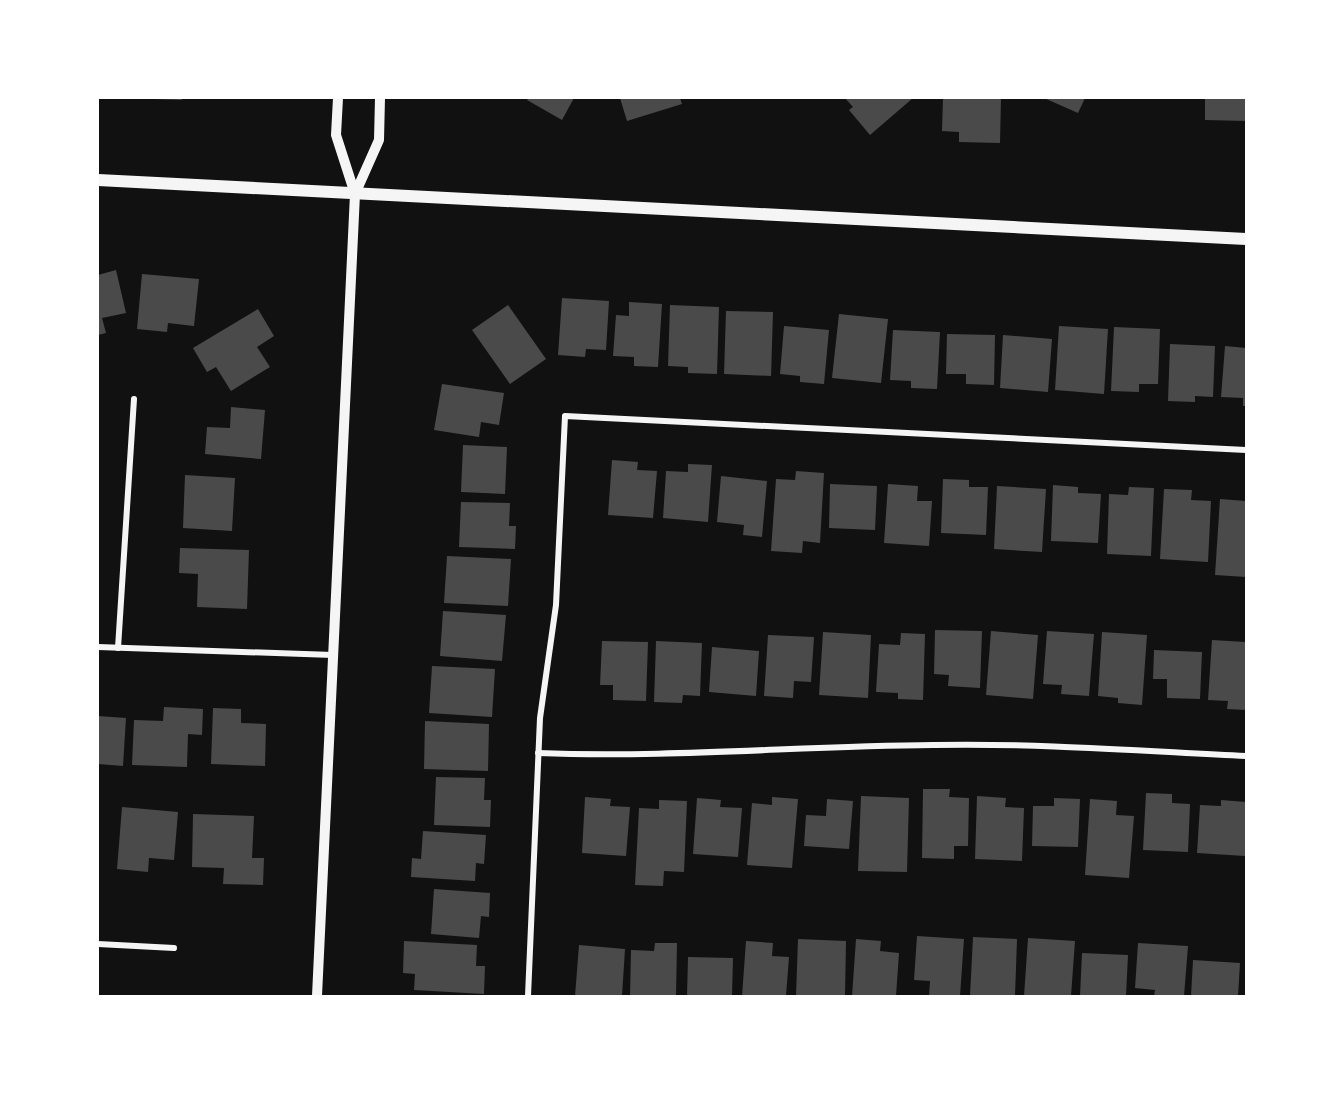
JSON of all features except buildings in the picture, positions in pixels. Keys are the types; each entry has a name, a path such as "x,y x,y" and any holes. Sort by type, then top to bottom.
{"main road":[{"path":"98,180 1246,239"}],"street":[{"path":"317,996 355,194 336,135 338,98"},
{"path":"355,194 379,140 380,98"},
{"path":"118,648 134,399"},
{"path":"528,996 538,753 542,702 556,605 565,416 1246,450"},
{"path":"98,646 333,655"},
{"path":"538,753 691,754 934,744 1076,747 1246,756"},
{"path":"98,944 174,948"}]}
